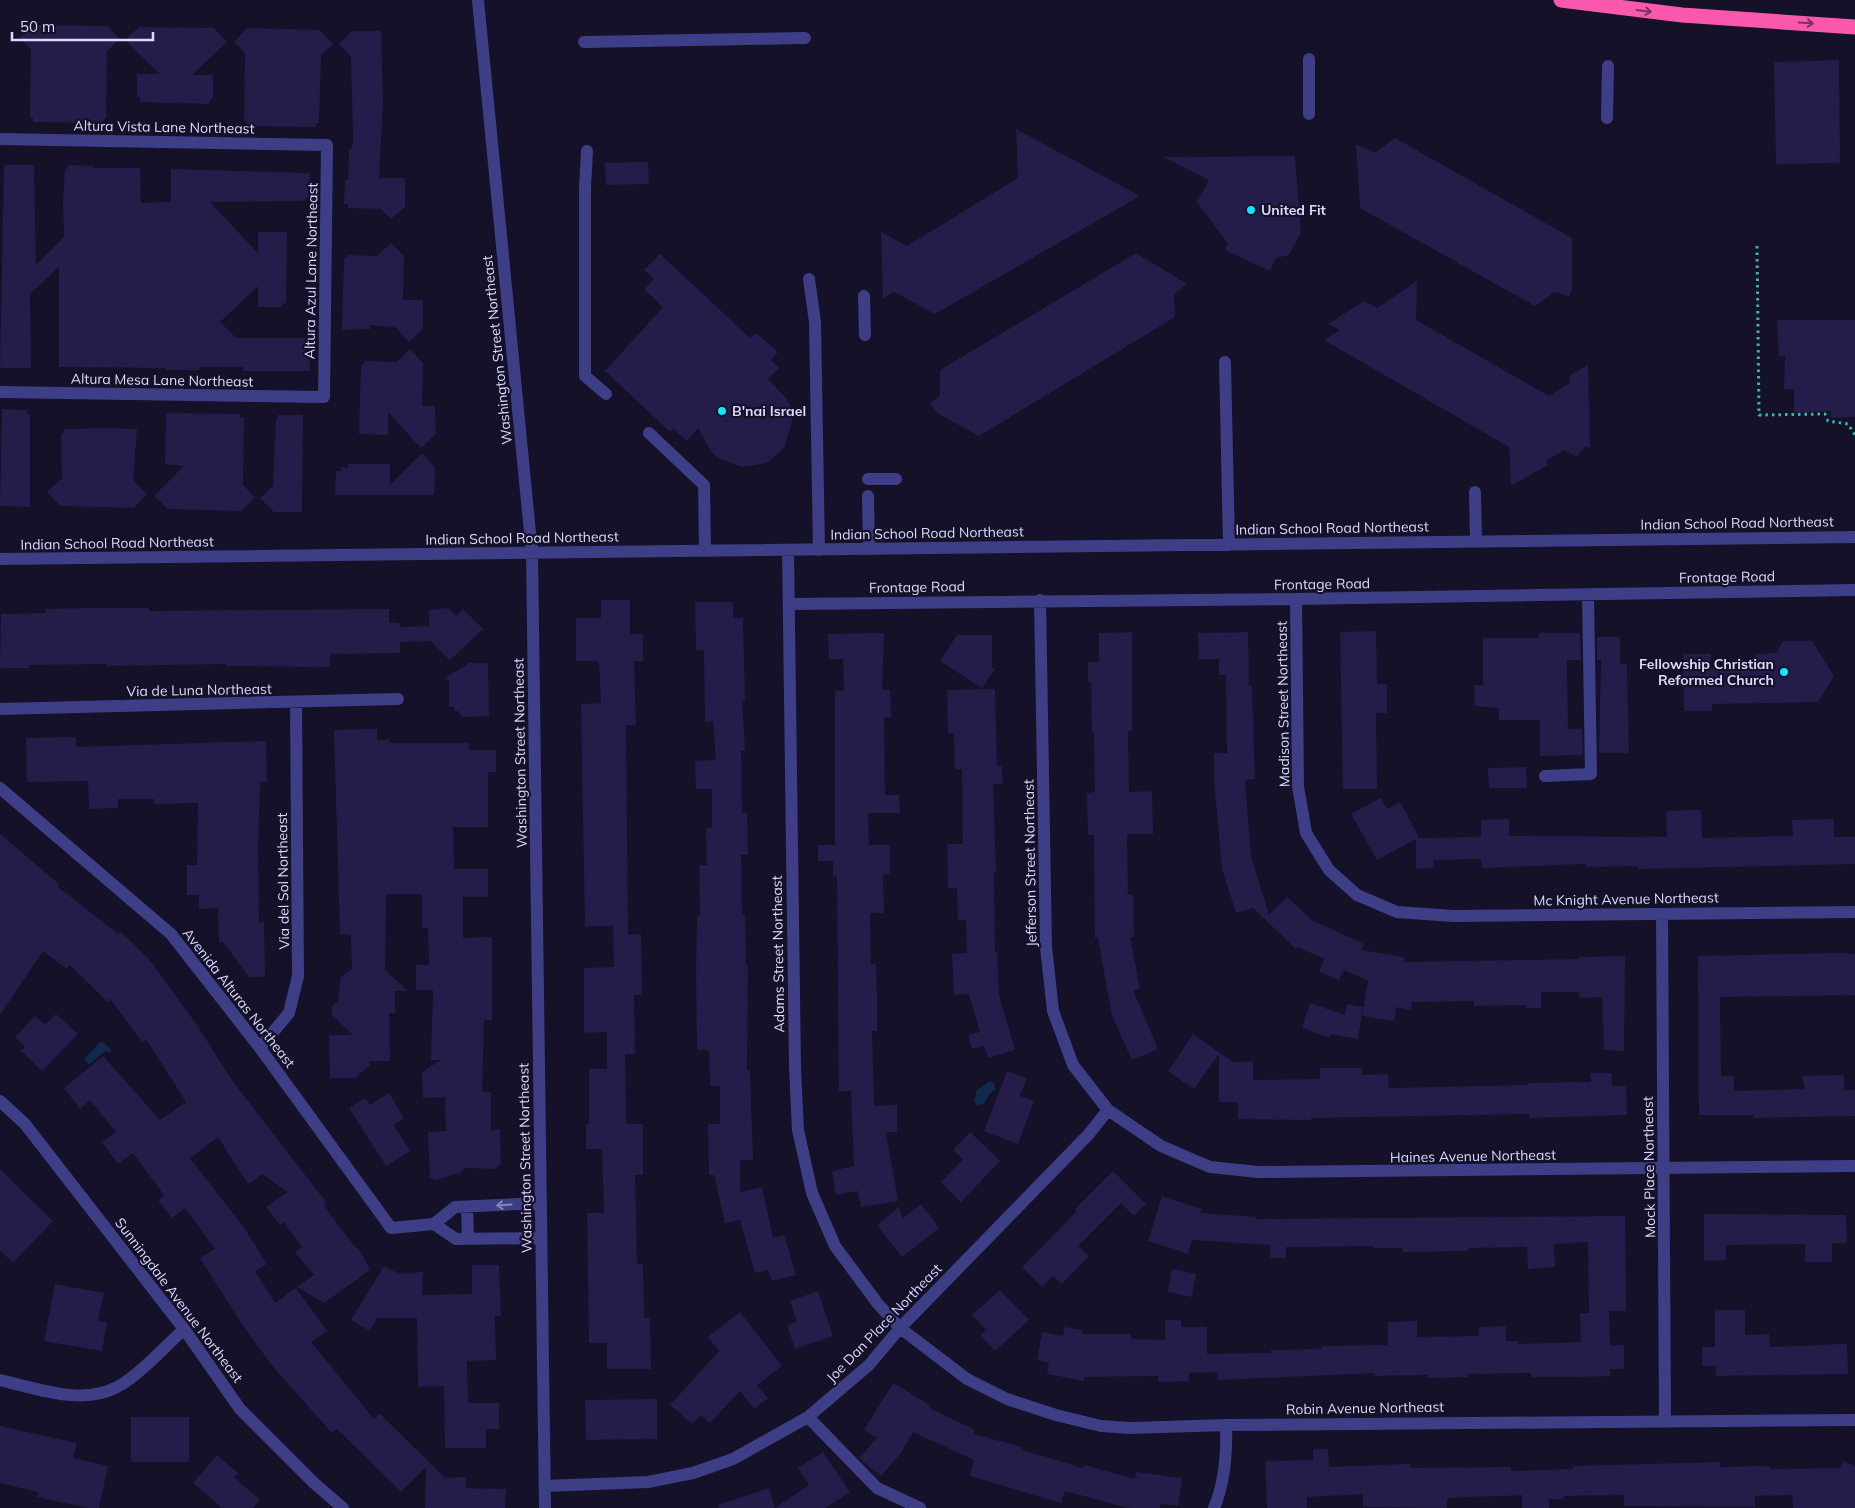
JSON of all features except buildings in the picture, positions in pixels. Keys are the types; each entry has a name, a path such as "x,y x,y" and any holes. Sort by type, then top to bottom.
{"highway":[{"path":"1561,0 1682,15 1855,27"}],"street":[{"name":"Washington Street Northeast","path":"478,0 532,553 545,1508"},
{"path":"584,42 804,38"},
{"path":"1309,59 1309,114"},
{"path":"1607,118 1608,66"},
{"name":"Altura Vista Lane Northeast","path":"0,139 327,145"},
{"name":"Altura Azul Lane Northeast","path":"324,397 327,145"},
{"path":"587,151 585,188 585,376 606,394"},
{"path":"809,279 815,322 819,550"},
{"path":"864,296 865,335"},
{"path":"1225,362 1229,544"},
{"name":"Altura Mesa Lane Northeast","path":"0,392 324,397"},
{"path":"649,434 704,485 705,551"},
{"path":"868,479 896,479"},
{"path":"1475,492 1476,542"},
{"path":"868,496 869,549"},
{"name":"Indian School Road Northeast","path":"0,559 1855,537"},
{"name":"Adams Street Northeast","path":"788,550 795,1068 798,1130 812,1194 835,1246 878,1304 900,1328"},
{"name":"Frontage Road","path":"789,604 1040,600 1296,599 1855,590"},
{"path":"1545,776 1591,774 1588,595"},
{"name":"Madison Street Northeast","path":"1296,599 1298,786 1306,833 1328,870 1357,895 1397,912"},
{"name":"Jefferson Street Northeast","path":"1040,600 1046,947 1052,1011 1073,1065 1108,1110"},
{"name":"Via de Luna Northeast","path":"0,709 398,699"},
{"name":"Via del Sol Northeast","path":"260,1048 289,1013 298,976 296,702"},
{"name":"Avenida Alturas Northeast","path":"0,788 171,934 260,1048 391,1228 434,1224"},
{"name":"Mc Knight Avenue Northeast","path":"1397,912 1453,916 1855,912"},
{"name":"Mock Place Northeast","path":"1662,914 1665,1420"},
{"name":"Sunningdale Avenue Northeast","path":"0,1101 25,1124 184,1329 240,1408 314,1483 343,1508"},
{"name":"Haines Avenue Northeast","path":"1108,1110 1161,1146 1210,1167 1258,1172 1855,1166"},
{"name":"Joe Dan Place Northeast","path":"545,1486 648,1482 693,1472 733,1459 771,1440 808,1417 869,1364 900,1328 1088,1135 1108,1110"},
{"path":"541,1203 454,1207 434,1224 456,1239 541,1238"},
{"path":"467,1207 468,1239"},
{"name":"Robin Avenue Northeast","path":"900,1328 966,1378 1007,1399 1056,1415 1100,1426 1130,1428 1226,1425 1665,1420 1855,1420"},
{"path":"0,1380 58,1393 87,1395 117,1387 164,1349 184,1329"},
{"path":"808,1417 877,1488 920,1508"},
{"path":"1214,1508 1219,1497 1226,1455 1226,1425"}],"path":[{"path":"1758,246 1759,415 1825,414 1828,421 1848,424 1855,434"}],"water":[{"path":"101,1041 112,1050 109,1053 105,1051 89,1065 84,1059"},
{"path":"990,1081 994,1083 995,1090 989,1094 984,1104 976,1105 974,1100 977,1090"}],"place":[{"name":"United Fit","path":"1251,210"},
{"name":"B'nai Israel","path":"722,411"},
{"name":"Fellowship Christian Reformed Church","path":"1784,672"}]}
